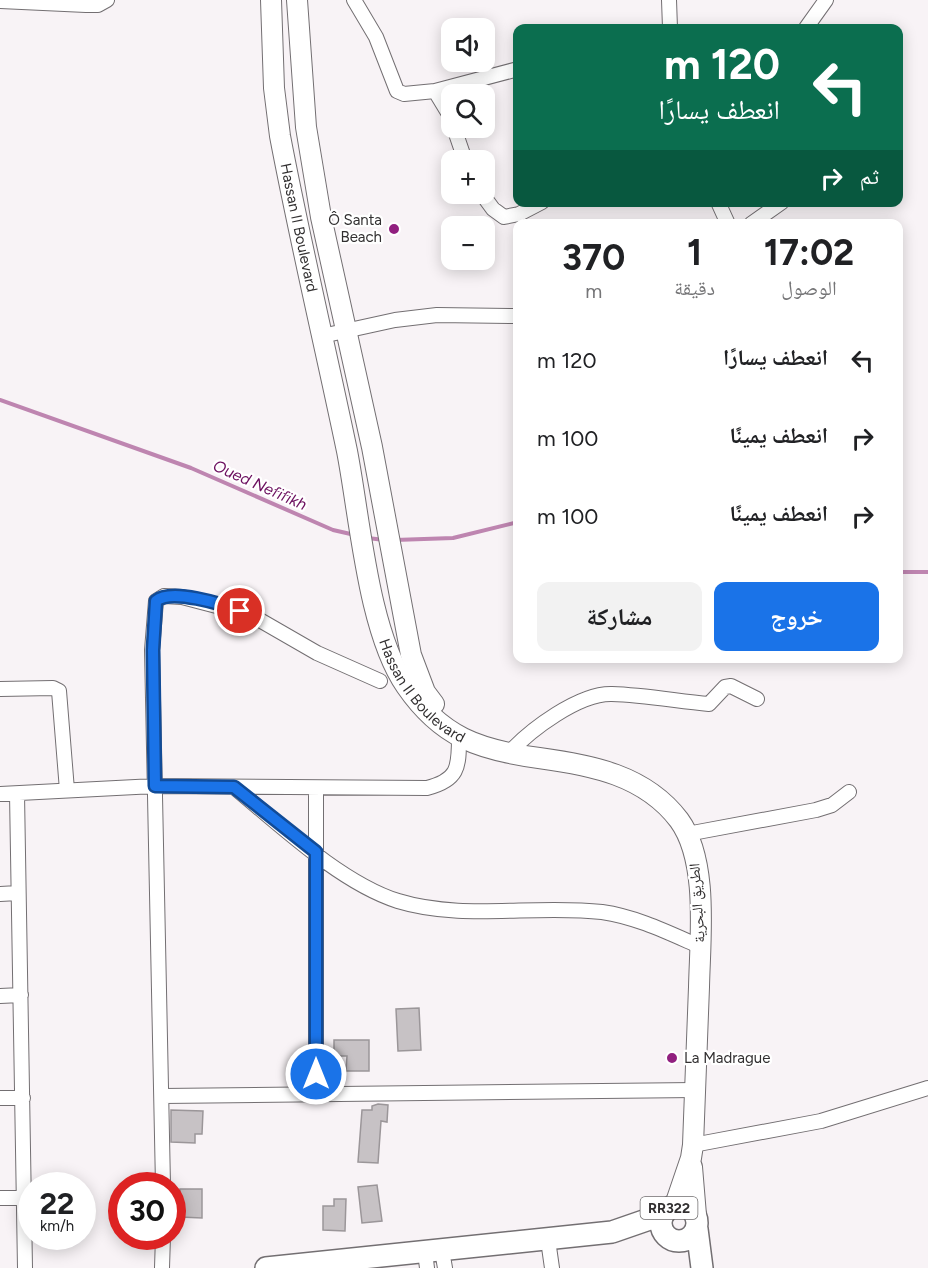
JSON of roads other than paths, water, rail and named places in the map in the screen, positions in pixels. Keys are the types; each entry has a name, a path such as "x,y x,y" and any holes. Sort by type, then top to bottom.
{"main road":[{"name":"Hassan II Boulevard","path":"297,0 309,148 372,447 406,629 416,673 425,692 459,738"},
{"name":"Hassan II Boulevard","path":"267,2 280,136 347,453 380,626 389,654 407,687 438,723 459,738"},
{"name":"الطريق البحرية","path":"459,738 481,747 560,760 623,776 639,784 665,805 687,834 698,877 701,947 692,1151"},
{"name":"RR322","path":"692,1151 661,1225 695,1268"},
{"name":"RR322","path":"692,1151 696,1222 702,1268"},
{"name":"RR322","path":"669,1210 691,1209 696,1222"},
{"path":"619,1231 669,1210"},
{"name":"RR322","path":"669,1238 684,1240 696,1222"},
{"path":"266,1268 435,1260 548,1240 619,1231 669,1238"}],"street":[{"path":"0,1 98,5 107,0"},
{"path":"354,0 376,37 398,91 404,93 435,91 513,70"},
{"path":"669,0 670,24"},
{"path":"809,24 826,0"},
{"path":"435,91 441,101"},
{"path":"489,204 504,217 519,214 532,207"},
{"path":"758,219 775,207"},
{"path":"322,336 437,315 513,316"},
{"path":"163,1172 155,786 154,606 159,598 172,596 196,599 251,615 317,653 380,681"},
{"path":"509,753 527,735 564,710 610,693 709,704 725,687 731,686 757,699"},
{"path":"0,688 53,688 59,691 67,790"},
{"path":"0,794 155,786 316,789 427,788 449,780 456,770 459,738"},
{"path":"234,787 316,852 370,890 406,903 457,909 555,909 605,913 634,919 701,947"},
{"path":"316,789 316,1094"},
{"path":"687,834 816,810 832,805 849,792"},
{"path":"17,794 24,1172"},
{"path":"0,894 18,893"},
{"path":"0,996 21,995"},
{"path":"692,1151 821,1121 928,1088"},
{"path":"163,1096 695,1090"},
{"path":"0,1098 23,1098"},
{"path":"0,1198 18,1198"},
{"path":"548,1240 552,1268"},
{"path":"25,1250 25,1268"},
{"path":"162,1268 163,1250"}],"waterway":[{"name":"Oued Nefifikh","path":"0,400 191,468 333,530 355,535"},
{"name":"Oued Nefifikh","path":"395,540 453,538 513,523"},
{"name":"Oued Nefifikh","path":"368,538 384,540"},
{"name":"Oued Nefifikh","path":"903,572 928,572"}],"place":[{"name":"Ô Santa Beach","path":"394,229"},
{"name":"La Madrague","path":"672,1058"}]}
